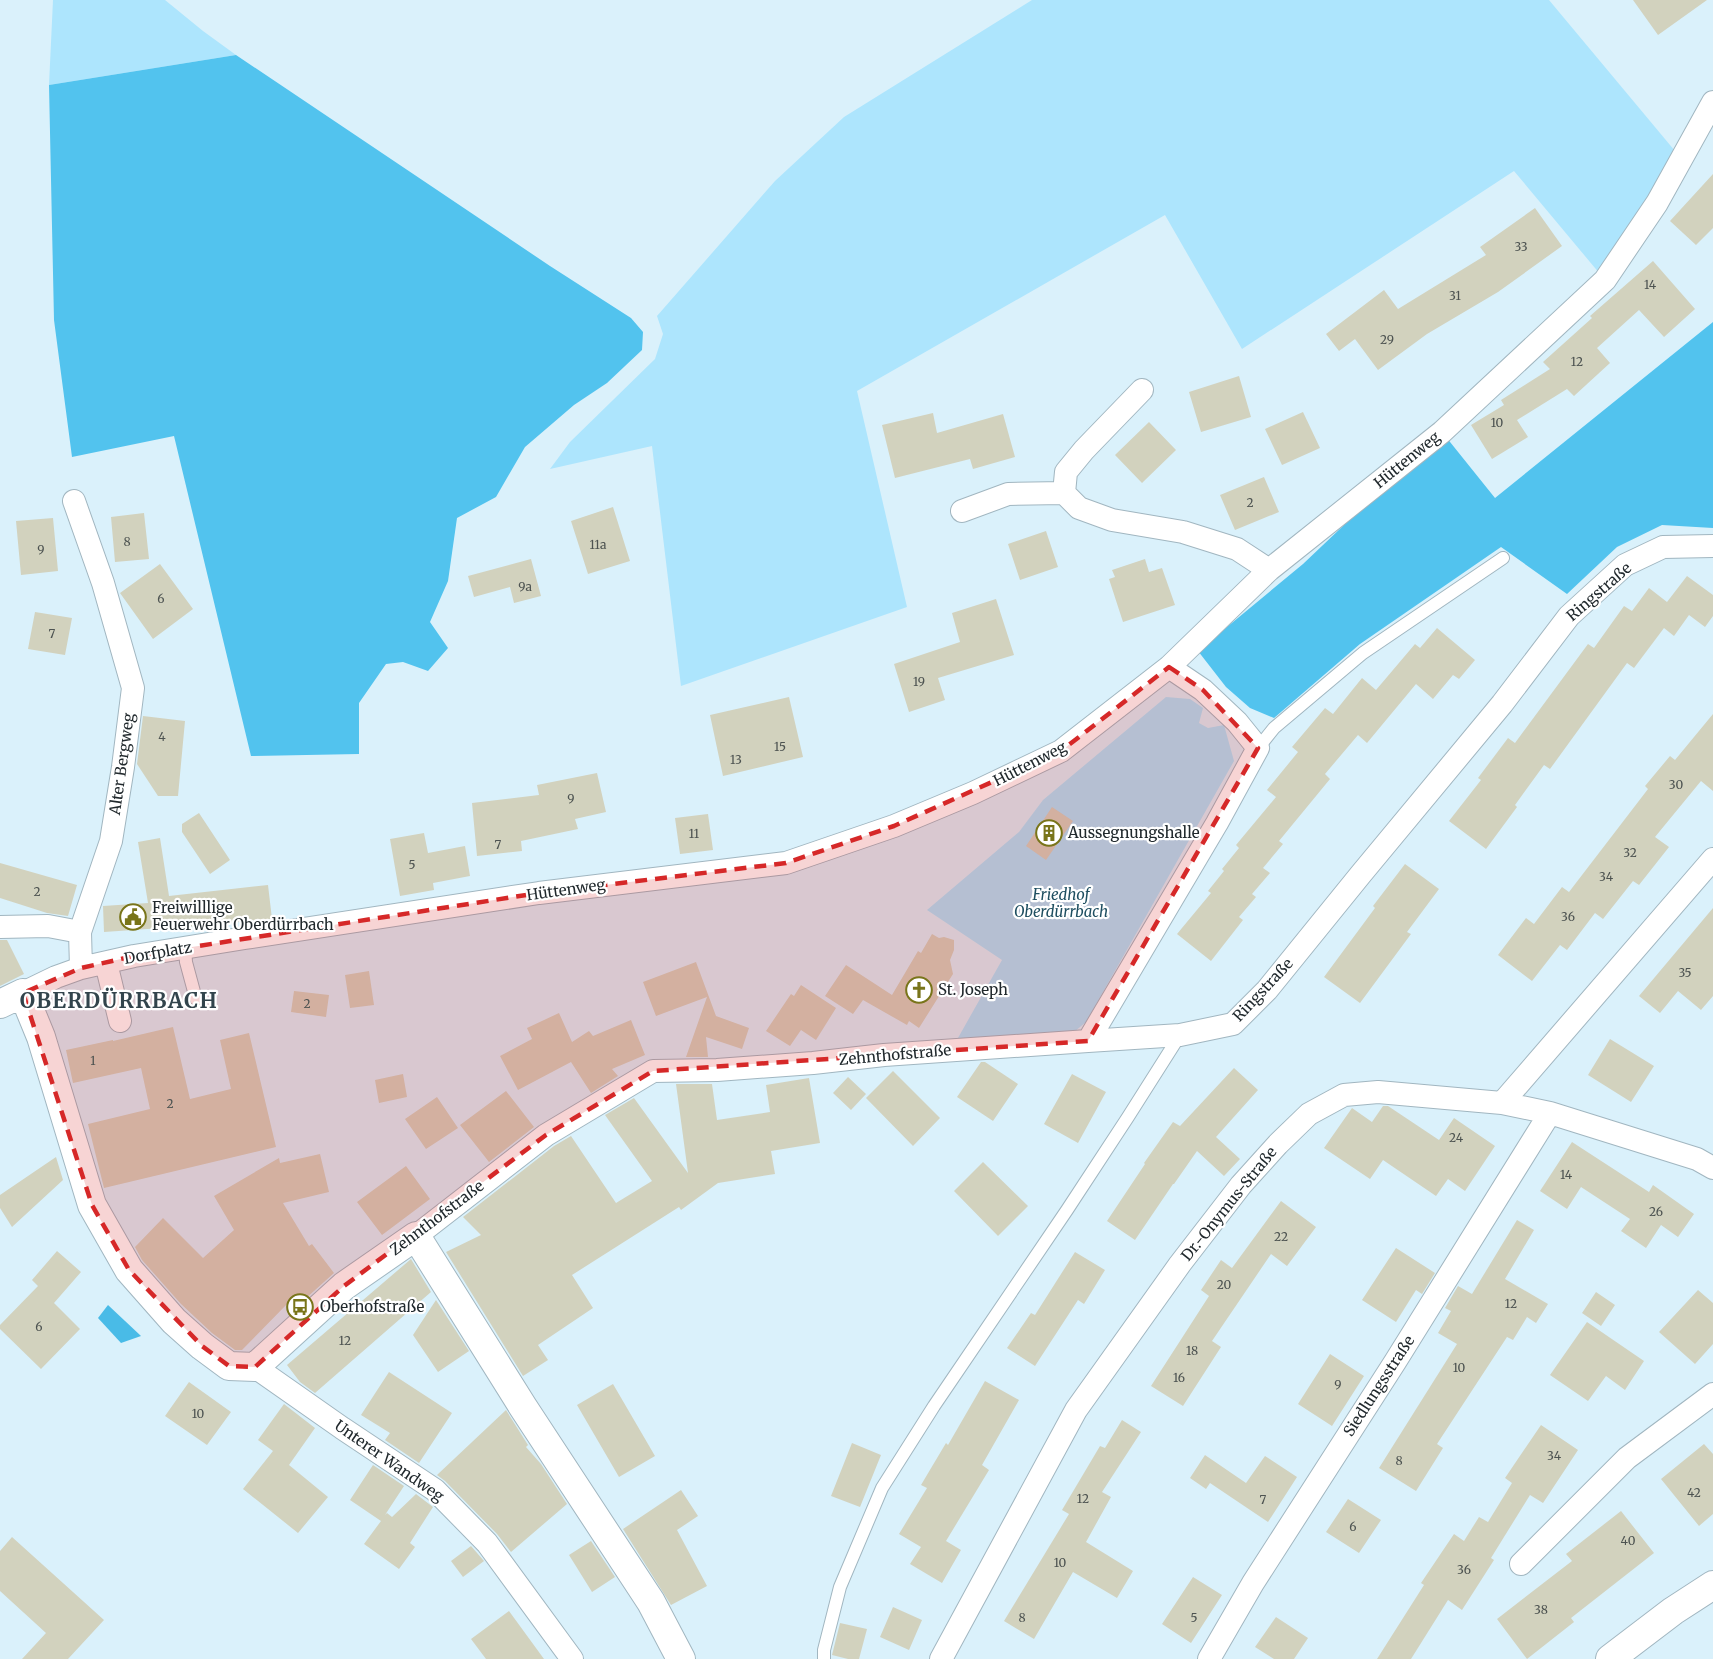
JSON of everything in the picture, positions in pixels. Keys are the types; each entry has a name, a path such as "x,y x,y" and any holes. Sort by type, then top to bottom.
{"street":[{"name":"Hüttenweg","path":"244,938 539,893 786,863 904,822 973,793 1061,751 1169,667 1269,570 1442,432 1605,280 1658,203 1713,102"},
{"path":"1064,493 1066,472 1142,390"},
{"path":"962,511 1008,494 1064,493 1079,508 1112,520 1183,532 1237,549 1269,570"},
{"name":"Alter Bergweg","path":"74,501 103,583 133,688 111,841 80,932 81,968"},
{"name":"Ringstraße","path":"1088,1041 1180,1035 1233,1024 1267,990 1502,704 1569,616 1625,565 1663,547 1713,546"},
{"path":"1088,1041 1217,823 1258,748 1236,722 1203,690 1169,667"},
{"path":"1502,1103 1713,860"},
{"path":"0,927 48,926 80,932"},
{"name":"Dorfplatz","path":"81,968 134,956 244,938"},
{"name":"Dorfplatz","path":"106,963 120,1021"},
{"path":"81,968 56,977 12,999 41,1037 93,1205 129,1270 174,1321 228,1366 255,1366"},
{"name":"Zehnthofstraße","path":"255,1366 344,1286 416,1236 546,1135 653,1071 717,1070 884,1055 1088,1041"},
{"name":"Dr.-Onymus-Straße","path":"940,1659 1076,1410 1180,1264 1241,1185 1309,1114 1344,1095 1378,1092 1502,1103 1550,1113 1697,1159 1713,1168"},
{"name":"Siedlungsstraße","path":"1209,1659 1253,1583 1402,1352 1550,1113"},
{"path":"416,1236 523,1407 651,1602 681,1659"},
{"name":"Unterer Wandweg","path":"255,1366 435,1490 487,1543 572,1659"},
{"path":"1521,1564 1627,1458 1713,1394"},
{"path":"1610,1659 1673,1611 1713,1585"}],"lane":[{"path":"1258,748 1274,728 1363,653 1503,558"},
{"path":"185,948 186,962 196,999"},
{"path":"824,1659 824,1650 840,1587 882,1488 934,1406 1116,1136 1180,1035"}],"highlighted area":[{"path":"1169,667 1203,690 1258,748 1088,1041 653,1071 546,1135 344,1286 255,1367 229,1366 202,1346 129,1270 92,1205 23,993 81,968 134,956 539,893 786,863 894,826 1061,751"}],"green space":[{"path":"53,0 165,0 236,55 49,85"},
{"path":"1032,0 1549,0 1680,157 1605,280 1514,171 1242,349 1165,215 857,391 907,607 681,686 652,446 550,469 570,442 655,359 663,334 657,316 775,181 844,117"},
{"name":"Friedhof Oberdürrbach","path":"1166,697 1190,699 1203,708 1199,723 1208,728 1224,725 1234,761 1086,1022 1074,1032 954,1045 1002,960 927,910 1019,832 1043,800"}],"shaded area":[{"path":"236,55 631,318 643,332 642,350 607,383 574,405 525,447 496,497 457,518 448,581 430,622 448,648 428,671 403,662 386,664 359,703 359,754 251,756 174,436 72,457 54,320 49,85"},
{"path":"1713,322 1713,528 1662,525 1617,547 1567,594 1501,547 1360,644 1274,718 1250,708 1226,687 1198,651 1303,564 1442,432 1495,498"},
{"path":"108,1305 141,1336 121,1343 98,1318"}],"building":[{"path":"1633,0 1707,0 1658,35"},
{"path":"1713,174 1713,228 1696,245 1670,221"},
{"path":"1535,208 1562,246 1498,292 1427,334 1378,370 1355,339 1339,351 1326,334 1384,290 1398,309 1486,255 1480,247"},
{"path":"1653,261 1695,309 1664,337 1639,310 1597,348 1610,363 1574,396 1567,389 1517,420 1528,437 1492,459 1471,425 1504,405 1501,400 1550,369 1543,362 1592,318 1590,316"},
{"path":"1239,376 1251,417 1201,432 1189,392"},
{"path":"1303,412 1320,448 1282,465 1265,429"},
{"path":"933,413 937,433 1003,414 1015,457 973,469 970,459 895,478 882,425"},
{"path":"1149,422 1176,450 1142,483 1115,455"},
{"path":"1264,477 1279,512 1235,530 1220,495"},
{"path":"613,507 630,561 588,574 571,521"},
{"path":"144,513 149,559 115,562 111,517"},
{"path":"53,518 58,571 21,575 16,521"},
{"path":"1046,531 1058,567 1020,580 1008,544"},
{"path":"531,559 541,596 514,603 510,587 474,597 468,576"},
{"path":"1145,559 1149,572 1162,568 1175,605 1123,622 1109,579 1115,577 1112,570"},
{"path":"160,564 193,609 153,639 120,593"},
{"path":"1687,576 1713,595 1713,616 1705,627 1689,615 1674,636 1664,628 1634,668 1627,663 1550,769 1544,765 1486,849 1449,821 1481,780 1478,778 1508,738 1515,743 1588,644 1594,648 1624,606 1632,611 1649,588 1667,602"},
{"path":"996,599 1014,655 938,678 945,700 909,712 894,664 960,642 952,613"},
{"path":"35,612 72,618 65,655 28,649"},
{"path":"1437,628 1475,660 1459,679 1453,675 1433,699 1416,684 1367,743 1358,735 1325,774 1330,779 1279,841 1283,844 1263,868 1270,873 1252,894 1256,897 1239,917 1243,920 1211,961 1177,934 1211,893 1208,891 1239,848 1236,845 1276,797 1267,790 1298,752 1292,747 1325,708 1333,714 1362,678 1376,690 1415,644 1420,648"},
{"path":"789,697 803,757 723,776 710,715"},
{"path":"1713,714 1713,791 1701,781 1655,837 1669,847 1639,885 1633,881 1603,919 1595,913 1567,950 1560,945 1532,981 1498,955 1526,918 1534,924 1562,887 1569,892 1648,789 1645,786 1670,756 1675,760"},
{"path":"143,716 185,721 178,796 158,796 137,764"},
{"path":"597,773 606,812 575,819 578,829 521,841 522,851 477,856 472,803 539,795 537,785"},
{"name":"Aussegnungshalle","path":"1052,807 1073,821 1046,860 1026,846"},
{"path":"199,813 230,860 210,874 182,832 182,824"},
{"path":"708,814 713,850 680,854 675,818"},
{"path":"424,833 428,853 465,846 470,876 433,883 434,890 400,896 390,839"},
{"path":"160,838 169,896 268,885 272,919 104,932 103,906 148,903 138,842"},
{"path":"0,863 77,885 68,916 47,913 0,898"},
{"path":"1405,864 1439,889 1407,932 1411,934 1360,1003 1324,977"},
{"path":"1713,908 1713,996 1701,1010 1678,991 1660,1013 1639,996"},
{"name":"St. Joseph","path":"932,934 939,938 954,940 954,950 950,960 953,974 919,1028 909,1021 907,1025 863,1000 853,1014 825,996 846,965 892,995 918,951 921,953"},
{"path":"0,940 7,940 24,974 0,986"},
{"path":"696,962 716,1016 749,1028 742,1049 706,1037 708,1057 686,1057 707,997 656,1016 643,982"},
{"path":"369,971 374,1005 350,1008 345,975"},
{"path":"801,985 836,1008 816,1040 801,1030 790,1046 766,1031 791,994 794,996"},
{"path":"294,991 329,995 326,1017 291,1012"},
{"path":"559,1013 572,1042 589,1031 593,1036 631,1020 645,1055 612,1069 618,1076 591,1093 571,1062 518,1090 500,1056 532,1039 527,1028"},
{"path":"173,1027 190,1099 231,1089 220,1040 249,1033 276,1147 104,1188 88,1124 150,1109 141,1068 73,1083 66,1050"},
{"path":"1610,1039 1654,1066 1631,1102 1588,1075"},
{"path":"981,1062 985,1062 1018,1084 993,1121 957,1097"},
{"path":"1234,1068 1258,1090 1216,1137 1240,1159 1224,1176 1197,1151 1135,1240 1107,1221 1173,1122 1180,1126"},
{"path":"893,1071 940,1118 913,1146 866,1098"},
{"path":"403,1074 407,1097 379,1103 375,1080"},
{"path":"1072,1074 1106,1092 1078,1143 1044,1124"},
{"path":"848,1077 866,1094 851,1110 833,1093"},
{"path":"809,1078 820,1143 771,1151 775,1174 718,1183 681,1210 679,1207 572,1275 593,1308 538,1345 548,1360 523,1376 446,1252 481,1235 463,1217 554,1146 571,1136 616,1203 652,1181 605,1115 634,1098 688,1173 676,1084 712,1084 717,1120 770,1112 766,1085"},
{"path":"506,1091 534,1127 489,1162 460,1125"},
{"path":"437,1097 458,1128 426,1149 405,1119"},
{"path":"1383,1106 1388,1106 1439,1140 1454,1118 1495,1146 1465,1191 1448,1179 1436,1196 1383,1160 1370,1179 1324,1148 1352,1108 1372,1122"},
{"path":"1572,1142 1649,1192 1653,1185 1694,1214 1678,1237 1661,1225 1646,1248 1621,1231 1630,1219 1581,1187 1567,1209 1540,1191"},
{"path":"320,1154 329,1192 283,1203 309,1246 312,1244 334,1273 294,1309 289,1302 242,1350 235,1350 212,1333 181,1304 142,1260 135,1247 163,1218 203,1258 234,1230 214,1196 279,1158 280,1163"},
{"path":"56,1157 63,1180 12,1227 0,1208 0,1195"},
{"path":"983,1162 1028,1206 998,1236 954,1191"},
{"path":"406,1166 430,1199 382,1235 357,1202"},
{"path":"1281,1201 1316,1227 1287,1266 1271,1254 1212,1341 1221,1347 1183,1406 1151,1386 1209,1296 1201,1290 1221,1260 1232,1268"},
{"path":"1517,1220 1534,1230 1505,1279 1548,1304 1536,1323 1527,1317 1513,1340 1507,1337 1437,1444 1443,1448 1416,1491 1379,1468 1457,1344 1438,1333 1451,1311 1445,1308 1458,1286 1472,1294"},
{"path":"1396,1248 1435,1273 1422,1294 1416,1290 1396,1322 1362,1300"},
{"path":"57,1251 81,1272 54,1303 80,1329 41,1369 0,1329 0,1325 38,1286 32,1280"},
{"path":"1075,1252 1105,1270 1084,1304 1078,1300 1035,1366 1007,1348 1031,1313 1035,1315"},
{"path":"411,1259 431,1292 315,1393 300,1382 287,1365"},
{"path":"1698,1290 1713,1303 1713,1344 1695,1364 1659,1332"},
{"path":"1596,1292 1615,1305 1601,1326 1582,1313"},
{"path":"436,1300 469,1351 438,1372 413,1335"},
{"path":"1587,1322 1644,1361 1625,1390 1606,1376 1588,1401 1550,1375"},
{"path":"1330,1354 1364,1376 1332,1426 1298,1404"},
{"path":"389,1372 452,1413 419,1463 385,1440 390,1433 361,1415"},
{"path":"985,1381 1019,1400 982,1465 989,1470 946,1541 961,1550 942,1583 910,1564 921,1547 899,1534 927,1488 921,1485 946,1443 948,1445"},
{"path":"189,1382 231,1412 207,1445 165,1416"},
{"path":"613,1384 655,1456 619,1477 577,1405"},
{"path":"284,1404 315,1428 289,1465 328,1497 298,1533 243,1489 273,1451 258,1440"},
{"path":"506,1410 528,1445 526,1447 541,1464 567,1504 511,1552 497,1534 437,1475"},
{"path":"1122,1420 1141,1432 1102,1492 1111,1497 1086,1542 1133,1571 1117,1598 1073,1572 1034,1639 1004,1621 1069,1514 1062,1510 1100,1446 1105,1448"},
{"path":"1541,1425 1578,1450 1543,1503 1530,1495 1491,1558 1494,1560 1462,1610 1448,1600 1411,1659 1377,1659 1424,1585 1421,1583 1454,1534 1464,1541 1479,1517 1488,1522 1512,1483 1505,1478"},
{"path":"852,1443 881,1455 860,1507 831,1496"},
{"path":"1704,1444 1713,1454 1713,1514 1699,1526 1661,1479"},
{"path":"1205,1455 1246,1483 1265,1456 1297,1477 1268,1522 1210,1483 1206,1489 1190,1478"},
{"path":"373,1465 404,1486 385,1515 387,1513 392,1517 416,1494 433,1507 410,1543 415,1547 399,1569 364,1544 381,1521 350,1500"},
{"path":"681,1490 698,1516 677,1530 707,1586 671,1605 623,1529"},
{"path":"1348,1499 1381,1520 1359,1553 1326,1532"},
{"path":"1621,1511 1654,1553 1571,1618 1574,1622 1527,1659 1497,1619 1572,1561 1566,1554"},
{"path":"12,1537 104,1620 68,1659 22,1659 46,1633 0,1591 0,1551"},
{"path":"591,1541 615,1577 592,1592 569,1555"},
{"path":"471,1546 484,1561 463,1577 451,1561"},
{"path":"1193,1577 1222,1595 1191,1643 1162,1624"},
{"path":"893,1607 922,1620 909,1650 880,1637"},
{"path":"509,1611 544,1659 486,1659 471,1639"},
{"path":"1276,1617 1308,1638 1294,1659 1274,1659 1255,1647"},
{"path":"840,1623 867,1629 859,1659 832,1655"}],"place":[{"name":"Aussegnungshalle","path":"1049,833"},
{"name":"Freiwilllige Feuerwehr Oberdürrbach","path":"133,917"},
{"name":"St. Joseph","path":"919,990"},
{"name":"Oberhofstraße","path":"300,1307"}],"district":[{"name":"OBERDÜRRBACH","path":"119,1001"}]}
